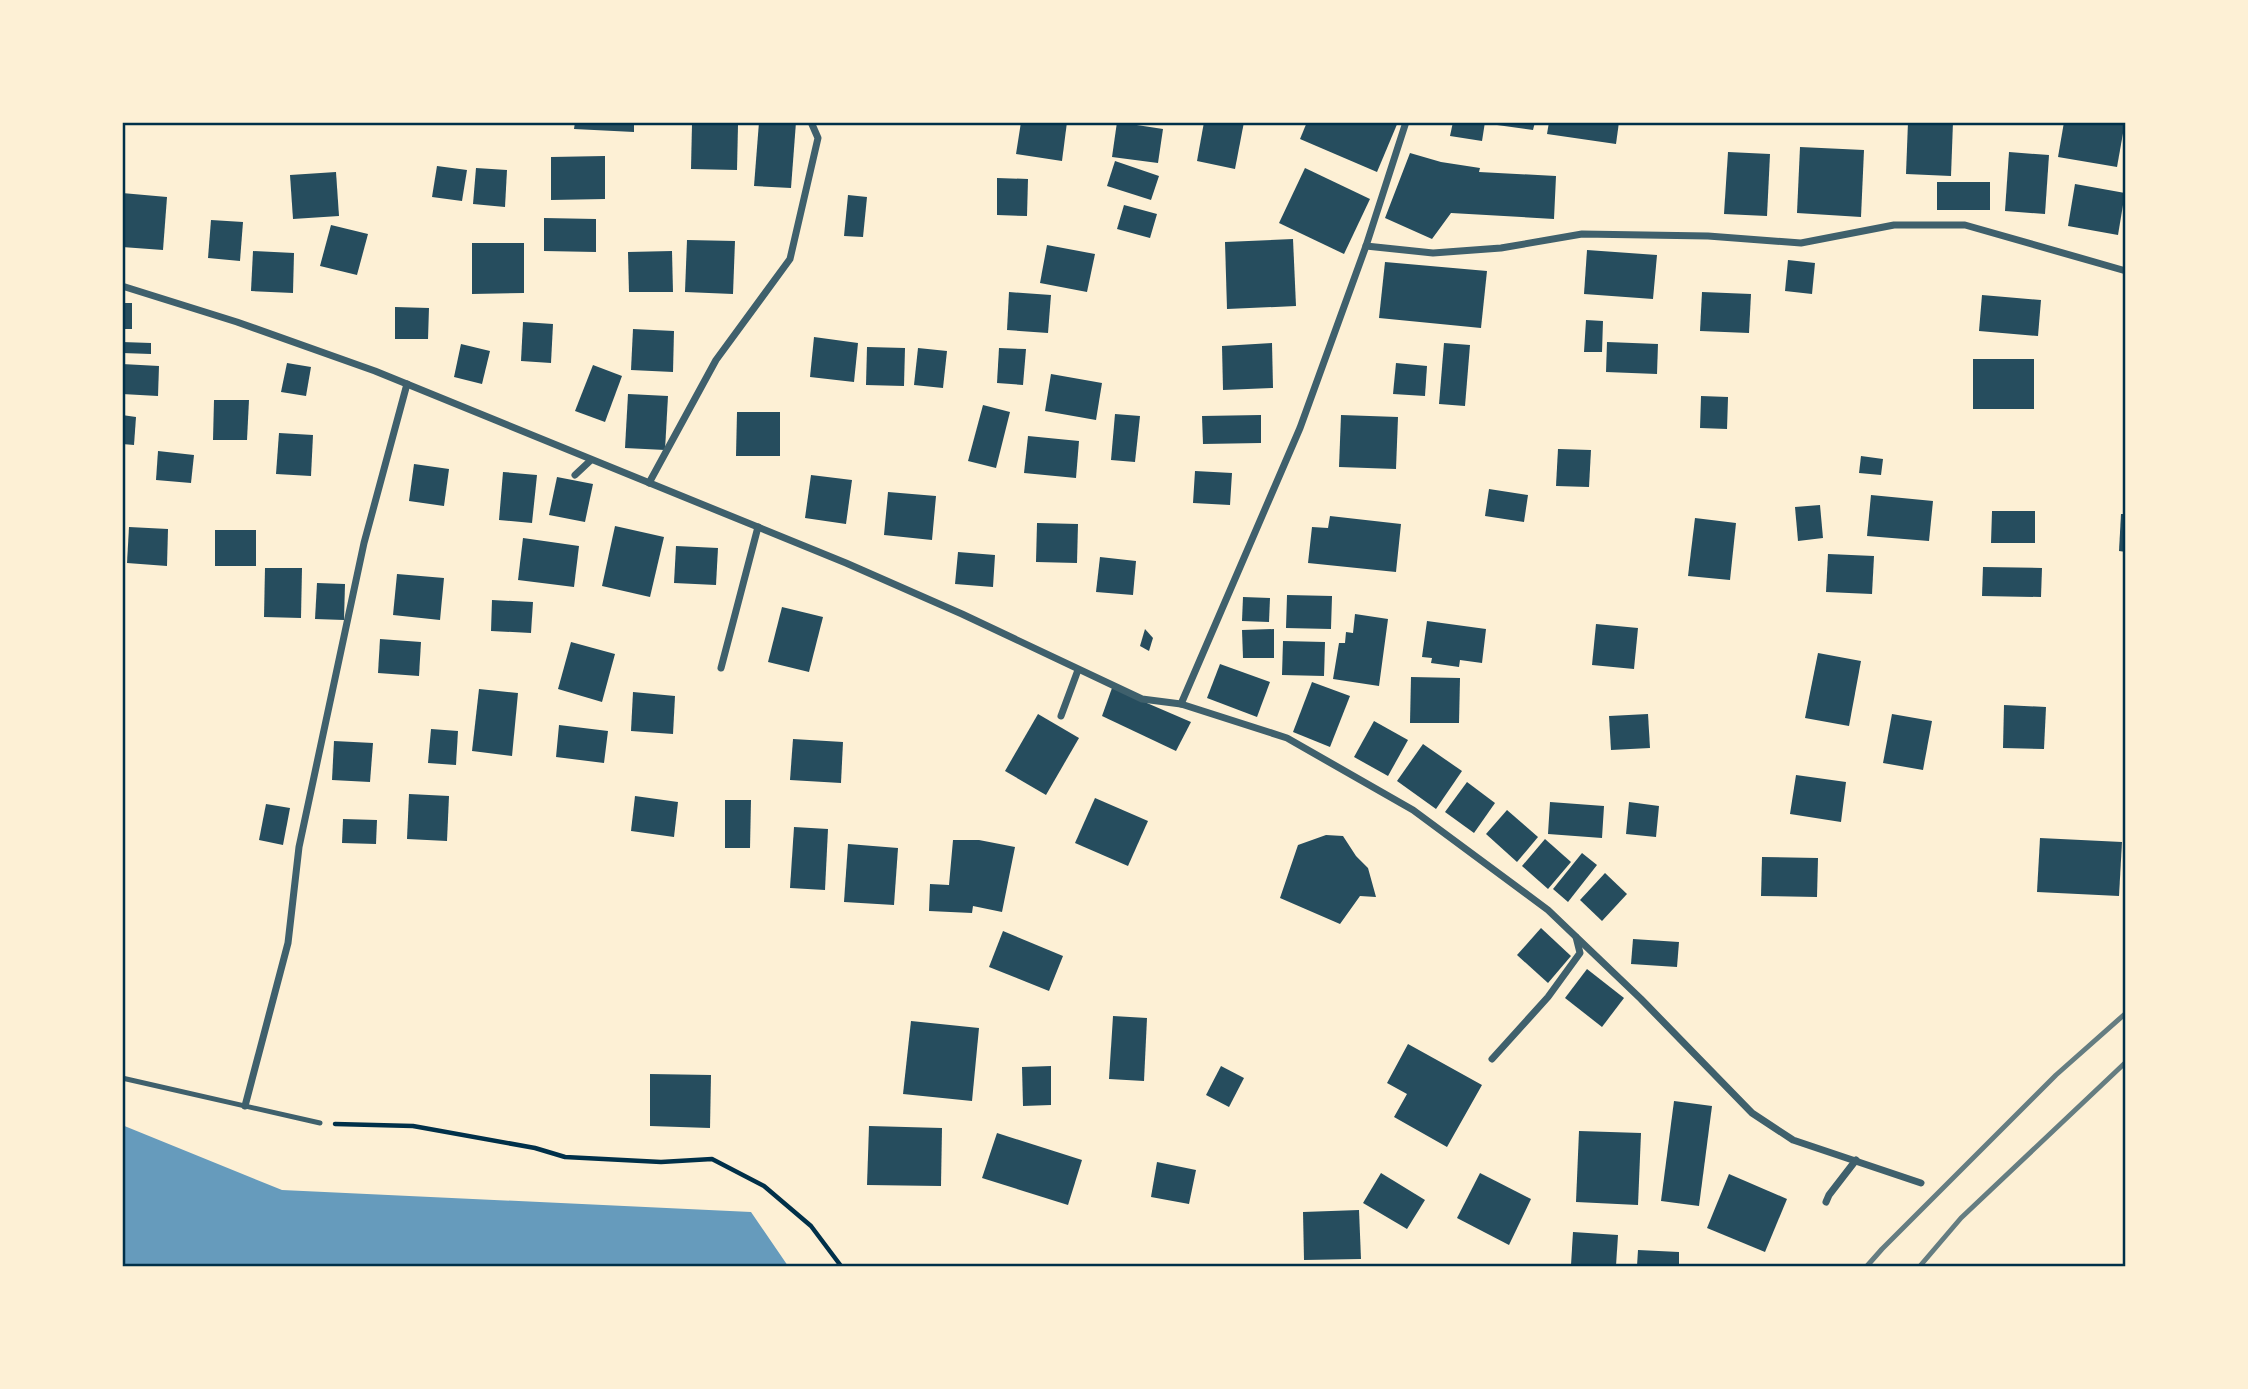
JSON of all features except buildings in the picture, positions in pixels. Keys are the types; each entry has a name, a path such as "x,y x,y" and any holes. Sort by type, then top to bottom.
{"street":[{"path":"649,483 716,360 790,259 818,138 811,122"},
{"path":"1181,704 1300,428 1366,246 1406,122"},
{"path":"1366,246 1433,253 1501,248 1582,234 1708,236 1801,243 1894,225 1965,225 2126,271"},
{"path":"122,286 237,322 407,384 758,527 962,614 1142,699 1181,704 1287,738 1413,810 1548,910 1641,999 1752,1113 1793,1140 1922,1183"},
{"path":"245,1106 288,943 299,847 364,543 407,384"},
{"path":"575,475 591,460"},
{"path":"721,668 758,527"},
{"path":"1061,716 1078,670"},
{"path":"1492,1059 1548,997 1580,953 1575,936"},
{"path":"1826,1202 1857,1160"}],"lane":[{"path":"122,1079 320,1123"}],"path":[{"path":"320,1123 413,1126 535,1148 565,1157 661,1162 712,1159 764,1186 811,1226 842,1266"}],"water":[{"path":"122,1125 282,1190 751,1212 788,1266 123,1266"}],"railway":[{"path":"1867,1266 2056,1075 2126,1013"},
{"path":"1920,1266 1961,1218 2126,1062"}]}
